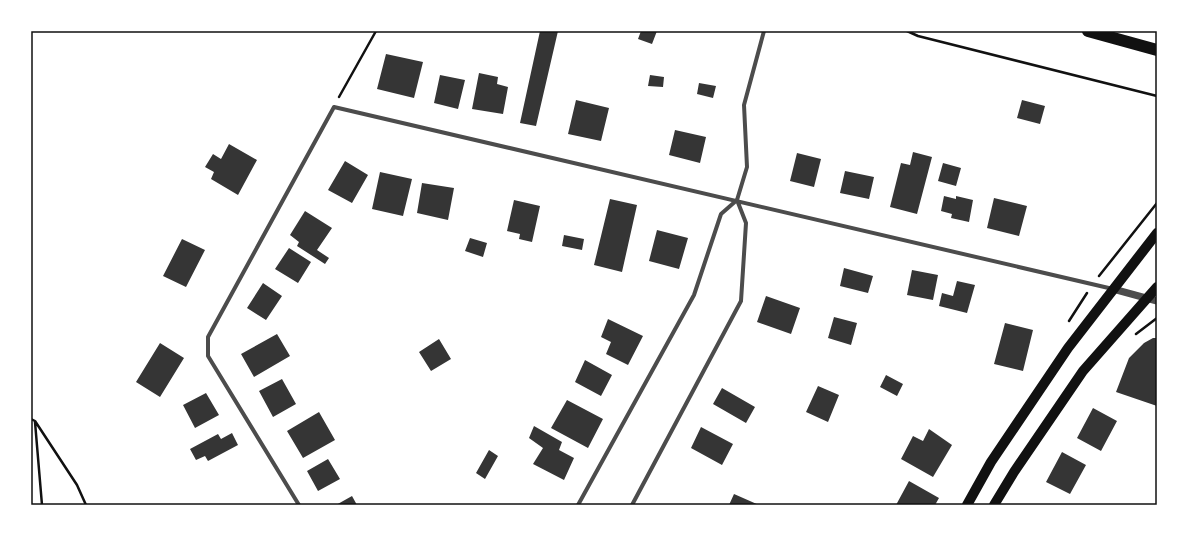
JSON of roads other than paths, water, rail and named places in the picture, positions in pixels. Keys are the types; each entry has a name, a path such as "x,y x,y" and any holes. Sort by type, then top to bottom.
{"highway":[{"path":"1088,31 1157,50"}],"main road":[{"path":"967,505 1011,432 1068,348 1157,233"},
{"path":"994,505 1014,472 1083,371 1157,287"}],"street":[{"path":"578,505 694,295 721,214 737,200 747,167 744,105 764,31"},
{"path":"299,505 208,356 208,337 334,107 737,200 1113,289 1157,301"},
{"path":"632,505 741,301 746,223 737,200"}]}
